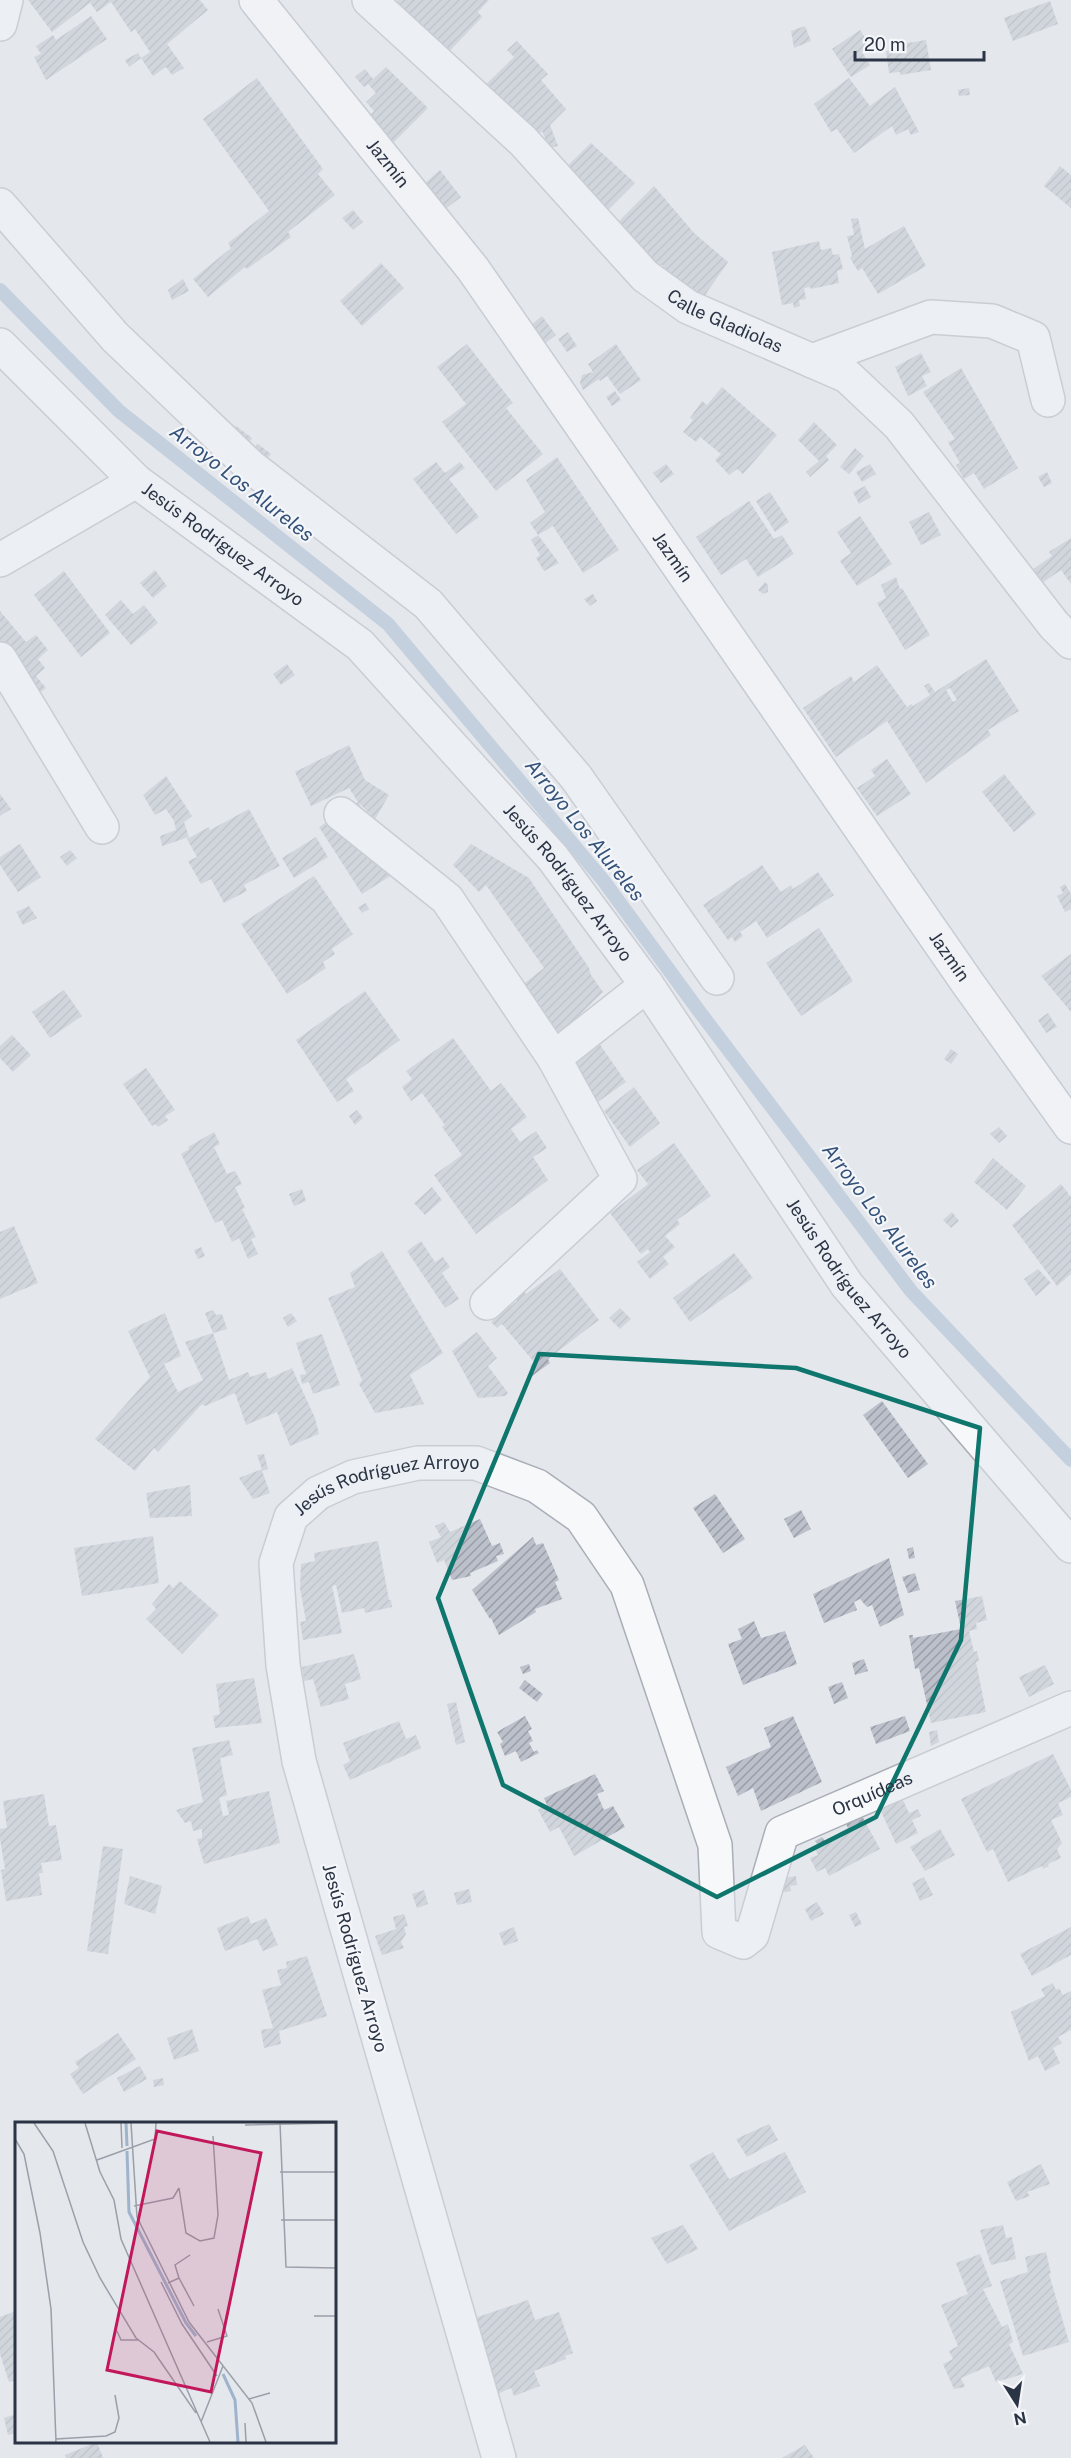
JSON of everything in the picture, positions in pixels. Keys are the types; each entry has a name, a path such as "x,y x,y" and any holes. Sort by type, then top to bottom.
{"main road":[{"name":"Jazmín","path":"256,0 473,269 969,984 1071,1127"}],"street":[{"path":"0,24 6,0"},
{"name":"Calle Gladiolas","path":"369,0 523,141 645,276 688,307 847,376 899,425 1054,625 1071,642"},
{"path":"0,204 115,337 250,466 428,604 576,777 717,978"},
{"path":"812,361 931,317 992,321 1033,338 1048,400"},
{"name":"Jesús Rodríguez Arroyo","path":"0,345 136,481 360,645 553,858 647,985 847,1285 1071,1546"},
{"path":"0,560 136,481"},
{"path":"0,659 102,827"},
{"path":"340,814 447,899 554,1058 620,1179 487,1303"},
{"path":"554,1058 647,985"},
{"name":"Jesús Rodríguez Arroyo","path":"499,2458 299,1761 283,1665 276,1563 291,1517 318,1493 353,1477 418,1463 476,1463 537,1486 581,1517 627,1585 715,1845 719,1932 743,1942"},
{"name":"Orquídeas","path":"743,1942 752,1935 782,1833 1071,1708"}],"highlighted area":[{"path":"539,1354 796,1368 980,1428 961,1640 876,1817 717,1897 503,1785 438,1598"}],"building":[{"path":"28,0 200,0 208,10 167,44 184,68 172,75 166,67 153,76 141,58 150,52 135,29 131,32 111,2 97,12 90,3 52,32"},
{"path":"398,0 489,0 478,12 482,17 444,57 389,8"},
{"path":"1050,1 1058,24 1013,41 1004,18"},
{"path":"91,16 107,39 46,80 34,57 41,54 36,46 53,35 56,40"},
{"path":"805,26 811,41 794,48 791,31"},
{"path":"860,30 871,47 862,52 870,65 851,77 832,49"},
{"path":"926,40 931,70 900,75 900,72 889,73 886,51 896,50 895,45"},
{"path":"517,41 548,74 541,80 566,109 550,125 558,146 549,148 542,131 531,143 481,89 514,57 507,50"},
{"path":"138,53 141,58 129,67 125,60"},
{"path":"386,67 428,108 380,156 359,127 374,111 366,102 376,93 368,84 364,87 355,77 365,69 373,79"},
{"path":"257,78 323,169 318,174 335,195 288,232 291,237 247,269 245,267 208,297 193,279 231,248 228,243 269,211 203,119"},
{"path":"849,78 870,106 895,87 919,132 911,135 908,129 896,135 892,126 854,153 837,129 831,132 814,104"},
{"path":"969,88 970,95 959,96 958,90"},
{"path":"591,143 635,183 601,217 559,174"},
{"path":"1060,166 1071,175 1071,208 1044,186"},
{"path":"440,170 461,197 430,221 410,196"},
{"path":"654,186 694,233 728,262 701,301 657,272 663,265 651,266 635,250 633,238 628,243 612,228"},
{"path":"353,210 363,222 353,230 342,218"},
{"path":"858,218 865,249 904,226 926,266 878,294 862,268 858,271 850,258 852,256 847,236 854,235 851,219"},
{"path":"819,241 821,250 831,248 833,255 839,254 843,269 837,271 839,283 811,289 810,287 804,288 806,299 799,300 800,306 794,308 793,303 782,305 772,252"},
{"path":"381,263 404,288 362,326 340,301"},
{"path":"183,279 189,291 172,300 168,290"},
{"path":"542,316 556,335 539,348 525,330"},
{"path":"568,332 577,346 567,352 558,339"},
{"path":"467,344 513,403 506,408 543,454 496,491 442,422 466,404 437,367"},
{"path":"616,344 641,380 620,394 607,376 583,390 580,383 582,375 593,372 588,364"},
{"path":"921,353 931,372 922,376 927,386 908,396 895,367"},
{"path":"961,368 1018,468 984,489 974,473 964,479 956,465 960,463 948,442 955,439 923,392"},
{"path":"722,387 777,435 743,474 737,469 729,475 715,460 721,454 700,437 696,442 683,432 693,420 690,418 702,401 707,405"},
{"path":"615,391 621,400 612,406 606,397"},
{"path":"814,422 837,445 826,456 829,460 810,477 806,472 819,461 798,440"},
{"path":"236,426 252,438 247,446 230,433"},
{"path":"258,444 271,454 265,460 252,450"},
{"path":"855,448 864,456 849,474 840,467"},
{"path":"557,457 619,550 583,573 553,526 538,535 530,523 545,512 526,480"},
{"path":"436,462 445,473 460,462 465,468 449,479 479,517 456,534 413,479"},
{"path":"666,464 674,474 661,483 653,473"},
{"path":"870,464 876,474 862,482 856,472"},
{"path":"1047,472 1052,483 1044,487 1038,477"},
{"path":"865,486 871,497 859,504 853,492"},
{"path":"770,492 789,522 775,532 756,501"},
{"path":"749,501 774,539 782,535 794,554 758,577 746,559 721,575 696,537"},
{"path":"929,512 941,535 921,545 909,522"},
{"path":"860,516 892,564 857,586 840,561 851,553 837,532"},
{"path":"538,535 559,563 544,571 536,558 540,555 531,540"},
{"path":"1071,538 1071,584 1061,570 1042,583 1032,570 1052,556 1049,552"},
{"path":"155,570 167,586 153,598 140,583"},
{"path":"64,571 110,633 81,657 34,595"},
{"path":"896,577 900,589 902,588 930,635 905,650 877,603 886,598 881,585"},
{"path":"765,582 768,585 768,592 763,594 758,590"},
{"path":"593,594 597,601 590,606 584,599"},
{"path":"121,600 133,614 144,605 158,623 131,645 105,615"},
{"path":"0,611 26,642 36,635 48,650 38,659 45,668 36,676 46,688 30,700 0,661"},
{"path":"986,659 1019,711 988,730 991,735 926,783 887,721 836,757 803,708 851,676 854,682 877,665 907,707 911,704 913,706 930,695 924,686 929,683 935,692","holes":["950,688 957,700 953,702 946,690"]},
{"path":"287,664 295,675 281,685 273,674"},
{"path":"349,745 365,780 389,795 375,819 358,802 349,788 311,806 295,772"},
{"path":"887,759 911,794 877,816 857,788 875,776 871,770"},
{"path":"1004,774 1036,814 1014,832 982,792"},
{"path":"166,776 192,816 184,822 189,837 162,846 160,836 176,830 174,821 166,809 155,815 143,795"},
{"path":"0,794 11,809 0,816"},
{"path":"358,802 400,870 362,894 319,827"},
{"path":"249,809 280,866 244,885 247,891 224,903 211,879 201,884 188,861 197,857 187,839 209,827 210,830"},
{"path":"316,837 328,857 294,878 282,858"},
{"path":"20,844 41,877 18,892 0,865 0,857"},
{"path":"471,844 529,878 603,992 562,1032 554,1034 513,992 544,968 486,885 479,892 453,865"},
{"path":"70,850 77,858 67,866 60,857"},
{"path":"762,865 781,892 791,885 793,889 818,872 834,895 767,938 756,921 740,932 743,936 735,942 732,937 728,940 703,905"},
{"path":"314,876 353,934 332,949 335,954 323,962 326,968 287,994 241,924"},
{"path":"1065,884 1071,894 1071,909 1065,912 1057,896 1063,893 1060,887"},
{"path":"366,903 369,909 362,913 358,907"},
{"path":"29,906 37,918 23,925 16,912"},
{"path":"819,928 853,981 801,1016 766,963"},
{"path":"1071,954 1071,1012 1041,976"},
{"path":"64,990 82,1016 50,1038 32,1012"},
{"path":"365,991 400,1040 346,1079 354,1091 337,1102 296,1040"},
{"path":"1048,1013 1057,1027 1046,1033 1038,1020"},
{"path":"12,1035 31,1055 13,1072 0,1058 0,1046"},
{"path":"453,1038 491,1091 501,1083 527,1117 511,1129 520,1142 536,1131 547,1148 533,1157 548,1180 476,1234 434,1175 462,1155 442,1127 445,1125 422,1093 411,1101 402,1087 412,1079 406,1071"},
{"path":"596,1039 626,1082 595,1104 564,1061"},
{"path":"951,1049 958,1054 951,1064 944,1059"},
{"path":"146,1068 175,1110 165,1116 168,1120 158,1127 155,1124 152,1126 123,1084"},
{"path":"634,1087 660,1123 630,1147 604,1111"},
{"path":"357,1110 363,1118 355,1125 349,1116"},
{"path":"999,1127 1007,1136 999,1143 990,1134"},
{"path":"214,1132 220,1144 214,1147 227,1174 235,1171 242,1184 235,1187 245,1208 242,1209 256,1237 251,1239 258,1254 248,1259 239,1238 232,1242 222,1220 215,1223 181,1154 189,1149 188,1147"},
{"path":"674,1143 711,1196 677,1220 680,1224 665,1236 675,1247 663,1257 669,1264 650,1279 637,1262 650,1252 648,1249 641,1254 610,1213 648,1184 637,1170"},
{"path":"993,1158 1026,1186 1007,1210 974,1182"},
{"path":"1061,1184 1071,1197 1071,1274 1057,1286 1012,1225"},
{"path":"432,1187 442,1200 425,1215 414,1203"},
{"path":"302,1189 306,1201 294,1206 289,1194"},
{"path":"952,1212 959,1221 951,1228 943,1220"},
{"path":"14,1226 38,1283 0,1299 0,1232"},
{"path":"421,1241 435,1262 443,1257 450,1267 442,1273 459,1299 445,1308 407,1251"},
{"path":"201,1247 205,1256 198,1259 194,1250"},
{"path":"382,1251 443,1353 410,1375 424,1404 375,1413 359,1384 362,1380 328,1298 355,1287 350,1273"},
{"path":"734,1253 753,1278 690,1322 673,1298"},
{"path":"560,1269 599,1320 548,1359 550,1363 528,1379 527,1376 533,1371 530,1366 534,1362 502,1324 497,1328 491,1322 517,1301 511,1293 520,1286 526,1294"},
{"path":"1038,1269 1051,1283 1036,1296 1024,1279"},
{"path":"620,1308 631,1319 620,1329 609,1318"},
{"path":"213,1310 216,1315 222,1314 227,1329 213,1333 205,1313"},
{"path":"165,1313 181,1356 164,1364 178,1392 203,1380 185,1342 213,1333 229,1380 248,1372 250,1377 266,1372 268,1379 292,1368 315,1418 319,1434 290,1446 277,1412 246,1425 235,1393 205,1406 202,1404 158,1452 154,1448 135,1471 95,1439 150,1377 128,1331"},
{"path":"291,1313 297,1321 288,1327 283,1318"},
{"path":"477,1332 497,1358 488,1366 508,1393 505,1396 478,1398 452,1351"},
{"path":"322,1334 340,1385 313,1394 309,1382 302,1384 300,1375 306,1374 296,1343"},
{"path":"882,1401 928,1464 908,1478 863,1415"},
{"path":"264,1454 268,1469 262,1471 270,1493 253,1499 239,1478 262,1469 257,1455"},
{"path":"190,1485 192,1516 150,1518 146,1493"},
{"path":"715,1494 745,1539 723,1553 693,1508"},
{"path":"801,1510 811,1529 794,1538 784,1519"},
{"path":"480,1519 492,1546 500,1543 504,1554 496,1556 498,1561 470,1573 471,1576 452,1580 444,1560 437,1563 429,1542 441,1537 435,1526 444,1522 450,1532"},
{"path":"153,1536 159,1583 82,1596 74,1548"},
{"path":"533,1537 536,1545 543,1543 559,1580 555,1582 562,1599 535,1609 536,1612 499,1635 491,1618 472,1590"},
{"path":"378,1541 392,1607 365,1613 364,1608 342,1613 336,1585 332,1586 342,1633 303,1640 300,1622 306,1621 300,1588 301,1564 315,1561 314,1553"},
{"path":"913,1547 915,1558 909,1559 907,1549"},
{"path":"889,1558 904,1615 880,1627 872,1605 867,1607 860,1599 854,1602 857,1610 824,1623 813,1594"},
{"path":"915,1573 920,1590 908,1593 902,1577"},
{"path":"180,1581 219,1615 182,1654 146,1619 156,1609 152,1604 169,1584 173,1588"},
{"path":"982,1596 987,1620 976,1623 977,1629 969,1631 974,1652 977,1651 979,1661 976,1662 986,1712 931,1723 919,1668 915,1669 909,1635 913,1635 913,1638 961,1629 955,1601"},
{"path":"754,1621 761,1638 785,1631 797,1664 743,1685 728,1644 742,1639 738,1629"},
{"path":"354,1654 361,1679 345,1684 349,1699 321,1707 313,1679 304,1681 302,1667"},
{"path":"864,1659 868,1671 855,1675 852,1663"},
{"path":"529,1664 531,1671 523,1674 520,1667"},
{"path":"1045,1665 1054,1684 1029,1697 1019,1677"},
{"path":"254,1678 262,1723 215,1728 213,1716 220,1714 216,1684"},
{"path":"525,1680 543,1694 537,1702 519,1688"},
{"path":"842,1682 848,1698 834,1704 828,1687"},
{"path":"456,1702 465,1742 456,1745 447,1704"},
{"path":"525,1716 532,1729 528,1731 533,1741 529,1743 534,1752 537,1750 539,1753 521,1762 516,1751 505,1756 500,1744 503,1742 497,1732"},
{"path":"793,1716 822,1782 761,1811 753,1788 738,1796 726,1767 771,1747 764,1728"},
{"path":"905,1716 910,1731 876,1744 870,1727"},
{"path":"399,1721 406,1739 416,1735 421,1748 350,1780 343,1765 350,1761 343,1743"},
{"path":"937,1730 939,1742 931,1746 929,1732"},
{"path":"229,1740 233,1755 220,1758 227,1795 219,1798 223,1816 229,1815 226,1801 269,1791 280,1843 204,1864 197,1839 202,1838 202,1829 193,1831 191,1821 185,1823 176,1810 203,1802 192,1748"},
{"path":"1053,1754 1071,1790 1071,1797 1058,1803 1063,1815 1051,1820 1062,1843 1057,1849 1061,1858 1043,1869 1042,1866 1008,1882 993,1849 987,1852 961,1799"},
{"path":"595,1774 604,1791 597,1794 604,1810 613,1806 625,1827 574,1856 559,1827 550,1832 538,1810 547,1805 544,1798"},
{"path":"44,1794 49,1826 56,1825 62,1860 41,1863 43,1873 39,1873 42,1895 6,1901 1,1870 5,1869 0,1839 0,1829 7,1828 3,1801"},
{"path":"901,1796 909,1813 918,1809 921,1816 912,1820 918,1833 896,1844 879,1807"},
{"path":"862,1816 880,1849 829,1876 825,1868 817,1872 810,1858 818,1855 814,1847 818,1845 815,1841 822,1837 825,1841 848,1828 846,1824"},
{"path":"940,1829 955,1855 925,1871 910,1847"},
{"path":"103,1846 123,1849 108,1954 87,1951"},
{"path":"130,1876 162,1886 155,1914 124,1904"},
{"path":"796,1876 797,1885 790,1886 791,1891 780,1893 777,1879"},
{"path":"924,1877 933,1895 920,1901 912,1883"},
{"path":"469,1889 472,1902 457,1905 454,1893"},
{"path":"424,1890 428,1904 417,1908 412,1894"},
{"path":"817,1902 824,1914 811,1921 805,1909"},
{"path":"856,1912 862,1924 855,1927 849,1915"},
{"path":"404,1914 408,1926 404,1927 406,1934 401,1942 404,1948 382,1955 375,1936 396,1929 393,1917"},
{"path":"248,1916 251,1924 266,1918 278,1945 263,1951 257,1939 225,1951 217,1928"},
{"path":"514,1927 518,1941 504,1946 499,1933"},
{"path":"1071,1927 1071,1955 1032,1976 1020,1954"},
{"path":"307,1956 327,2016 279,2031 281,2044 264,2048 261,2030 273,2028 262,1990 281,1985 277,1970 287,1968 286,1962"},
{"path":"1053,1983 1056,1990 1059,1988 1063,1995 1071,1991 1071,2030 1058,2037 1062,2043 1053,2048 1060,2063 1045,2071 1038,2056 1029,2061 1011,2012 1045,1996 1041,1989"},
{"path":"192,2029 199,2051 174,2060 167,2038"},
{"path":"118,2033 136,2059 83,2094 70,2074 79,2068 75,2062"},
{"path":"140,2066 147,2079 124,2092 117,2078"},
{"path":"163,2078 164,2085 154,2087 153,2080"},
{"path":"769,2124 778,2140 747,2157 736,2139"},
{"path":"713,2152 729,2179 785,2152 806,2192 729,2231 689,2165"},
{"path":"1041,2164 1050,2184 1027,2192 1030,2196 1016,2201 1007,2182"},
{"path":"683,2225 698,2249 667,2264 651,2238"},
{"path":"1003,2225 1006,2238 1012,2237 1016,2259 991,2265 980,2230"},
{"path":"1046,2252 1051,2274 1049,2274 1069,2342 1023,2356 1000,2281 1028,2272 1025,2257"},
{"path":"980,2254 992,2286 983,2289 1002,2327 1008,2324 1013,2342 1009,2344 1023,2374 996,2382 989,2366 961,2378 965,2387 954,2389 943,2364 953,2359 949,2351 958,2346 941,2305 968,2294 956,2263"},
{"path":"528,2300 535,2320 559,2312 573,2353 565,2356 566,2359 534,2371 540,2386 514,2396 511,2388 493,2396 469,2320"},
{"path":"15,2311 15,2380 9,2382 0,2354 0,2317"},
{"path":"15,2414 15,2433 8,2435 4,2418"},
{"path":"97,2443 103,2458 66,2458 65,2455"},
{"path":"805,2445 814,2458 782,2458 789,2454"}],"waterway":[{"name":"Arroyo Los Alureles","path":"0,290 119,411 388,624 603,880 911,1291 1071,1460"}]}
